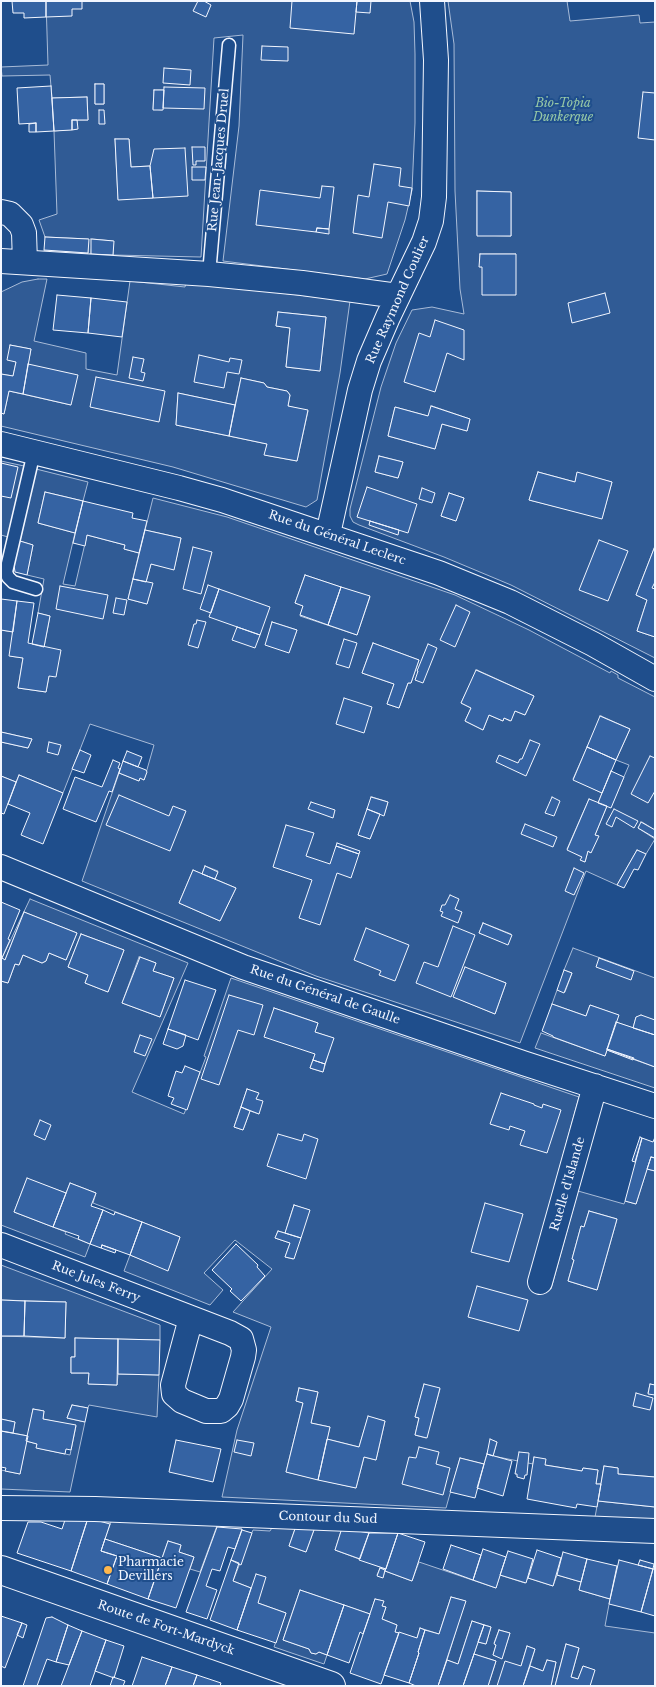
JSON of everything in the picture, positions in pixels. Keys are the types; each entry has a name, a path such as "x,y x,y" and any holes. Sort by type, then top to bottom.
{"main road":[{"name":"Route de Fort-Mardyck","path":"1,1570 331,1686"}],"street":[{"name":"Rue Raymond Coulier","path":"328,534 360,390 375,346 428,231 433,209 436,60 432,1"},
{"path":"1,212 10,214 21,225 24,233 25,262"},
{"path":"1,261 210,274 302,283 398,296"},
{"name":"Rue du Général Leclerc","path":"1,444 208,496 328,534 439,573 510,602 655,678"},
{"name":"Rue du Général de Gaulle","path":"1,867 243,966 655,1106"},
{"name":"Ruelle d'Islande","path":"540,1282 595,1086"},
{"name":"Rue Jules Ferry","path":"1,1245 191,1318"},
{"name":"Contour du Sud","path":"1,1508 95,1509 655,1531"}],"lane":[{"name":"Rue Jean-Jacques Druel","path":"210,274 229,45"},
{"path":"34,452 6,572 8,578 17,584 36,589"}],"green space":[{"path":"46,1 410,1 414,22 415,54 415,123 412,190 405,220 387,274 365,279 223,261 239,126 243,35 214,38 201,257 113,255 113,241 92,239 91,254 44,253 44,250 88,253 88,239 45,237 39,220 57,214 54,131 77,129 77,120 88,120 87,97 52,98 50,75 2,76 1,67 48,65","holes":["95,84 104,84 104,104 95,104","154,90 164,90 162,110 153,109","115,139 129,139 131,167 150,166 153,198 118,199"]},
{"name":"Bio-Topia Dunkerque","path":"448,1 567,1 570,21 639,15 640,23 655,22 655,546 636,595 647,600 637,631 655,637 655,658 511,585 359,525 353,522 350,516 350,509 381,387 396,343 412,310 432,307 464,314 460,289 455,191 454,44","holes":["477,191 511,192 511,236 477,235","480,254 516,254 480,267","432,406 470,419 467,431 442,424 435,449 388,436 395,407 428,416","379,456 403,462 398,478 375,472","538,472 575,482 577,473 612,482 602,518 529,500","449,493 464,498 456,521 441,516"]},
{"path":"47,279 34,341 86,353 86,369 117,375 130,281 185,287 186,282 350,301 340,373 317,500 306,507 173,467 1,426 1,413 4,414 9,391 71,405 28,364 31,349 10,345 16,362 13,376 1,374 1,292 22,282","holes":["278,312 326,317 320,371 286,367 290,328 276,326","241,378 264,383 267,387 287,391 290,395 288,406 308,411 297,461 265,455 267,444 176,425 178,393 235,405"]},
{"path":"1,461 24,466 8,537 1,535"},
{"path":"36,469 88,482 83,501 45,492 38,523 75,533 63,584 75,586 87,535 125,545 124,549 139,553 128,599 147,604 152,584 146,582 151,564 174,569 181,538 145,530 153,498 227,517 455,595 529,630 610,673 611,671 618,675 618,678 655,697 655,830 642,822 638,828 655,839 646,854 637,850 617,885 586,871 520,1043 316,976 82,881 119,773 139,781 140,778 144,780 154,745 90,724 63,793 19,775 16,782 1,776 1,742 28,748 32,739 1,732 1,630 13,632 10,656 23,658 18,688 46,692 49,676 44,647 50,616 38,613 44,579 27,575 33,545 20,541","holes":["305,575 370,597 357,635 300,616 303,606 295,603","272,622 297,630 289,652 266,645","373,643 419,660 399,708 387,704 394,684 362,673","477,670 534,696 525,715 515,711 510,721 504,718 503,721 489,715 483,730 465,721 471,708 461,703","601,716 630,729 616,760 629,765 611,807 607,806 595,835 598,836 590,853 588,851 585,862 581,860 582,857 567,849 589,799 598,803 602,793 573,779","372,797 388,802 384,815 380,814 370,839 358,835","205,866 218,871 215,879 236,888 220,921 179,903 193,870 202,874","483,923 511,934 508,944 479,933","465,968 506,983 495,1014 454,997"]},
{"path":"30,899 188,963 132,1092 184,1114 206,1057 204,1056 231,978 579,1097 528,1283 551,1289 578,1191 624,1204 625,1201 636,1204 647,1169 655,1171 655,1385 650,1384 648,1393 655,1395 655,1477 618,1474 618,1468 604,1466 601,1484 596,1484 598,1470 583,1468 582,1471 545,1465 534,1457 533,1464 493,1456 497,1442 491,1440 484,1464 460,1458 446,1508 222,1497 237,1430 271,1327 233,1312 272,1269 235,1240 204,1273 223,1290 210,1305 124,1271 130,1255 168,1270 180,1237 93,1203 96,1193 70,1183 66,1193 27,1179 14,1212 66,1232 65,1234 90,1244 85,1257 1,1225 1,981 8,983 15,964 19,965 23,955 42,963 46,961 49,953 66,960 77,933 24,912 5,960 2,958","holes":["81,934 124,950 108,992 85,983 88,975 68,967","139,957 156,963 153,971 174,978 160,1017 122,1003","274,1008 318,1023 315,1032 333,1038 323,1072 310,1068 315,1054","247,1089 258,1093 256,1099 259,1114 250,1111 243,1130 234,1127","294,1205 309,1210 293,1259 285,1257 290,1243 275,1238 278,1231 285,1233","589,1211 617,1219 597,1290 568,1281 581,1226 584,1227","424,1385 440,1389 426,1438 415,1435 419,1418 415,1417","299,1388 318,1392 311,1423 330,1427 327,1439 359,1447 368,1417 385,1421 376,1460 364,1457 356,1488 286,1472 303,1403 296,1401"]},
{"path":"573,948 655,978 655,1020 636,1017 633,1028 616,1022 618,1015 590,1005 586,1016 552,1004 557,990 565,992 572,973 564,970"},
{"path":"541,1033 605,1056 607,1050 655,1067 655,1088 535,1048"},
{"path":"1,1265 160,1325 160,1340 75,1338 75,1357 71,1357 71,1373 89,1373 89,1384 117,1385 118,1374 159,1375 157,1417 89,1405 88,1408 72,1405 67,1418 85,1422 70,1492 1,1489 1,1470 20,1474 26,1441 37,1444 37,1448 70,1455 76,1426 43,1419 44,1411 33,1409 28,1436 13,1433 15,1422 1,1419 1,1336 65,1338 66,1302 1,1300"},
{"path":"598,1501 655,1507 655,1521 595,1517"},
{"path":"112,1519 218,1523 200,1572 190,1569 194,1557 179,1552 181,1545 168,1541 162,1558 105,1539"},
{"path":"273,1526 296,1526 289,1546 306,1552 315,1527 342,1528 335,1550 386,1569 380,1568 377,1575 383,1577 385,1571 412,1581 419,1562 496,1588 500,1575 525,1583 528,1578 553,1586 557,1575 581,1582 579,1590 610,1599 605,1626 655,1633 655,1686 590,1686 594,1670 583,1666 578,1679 571,1677 579,1648 566,1644 555,1686 551,1686 556,1662 547,1660 543,1671 530,1666 535,1649 527,1646 521,1666 497,1686 488,1686 496,1661 474,1654 478,1642 486,1644 491,1627 472,1621 458,1664 447,1660 465,1601 451,1597 439,1634 420,1628 417,1638 395,1632 397,1625 382,1619 386,1607 382,1606 383,1601 375,1599 370,1614 300,1590 283,1640 309,1649 311,1653 316,1654 319,1652 327,1655 324,1664 274,1647 286,1613 258,1603 251,1588 233,1581 253,1530 270,1531","holes":["499,1630 510,1633 502,1658 493,1655 496,1645 494,1643"]}],"building":[{"path":"12,1 46,1 46,17 24,18 24,13 13,13"},
{"path":"46,1 82,1 82,9 72,9 72,16 46,17"},
{"path":"198,1 204,1 211,5 206,17 193,11"},
{"path":"292,1 357,1 354,34 290,28"},
{"path":"357,1 371,1 370,13 356,12"},
{"path":"262,46 288,47 288,61 261,60"},
{"path":"164,68 191,70 190,85 163,83"},
{"path":"95,84 104,84 104,104 95,104"},
{"path":"51,86 54,131 36,132 36,123 19,124 17,88"},
{"path":"164,87 205,88 204,109 163,108"},
{"path":"154,90 164,90 163,110 153,110"},
{"path":"643,92 655,93 655,140 638,138"},
{"path":"87,97 88,120 72,120 72,130 54,131 52,98"},
{"path":"99,110 104,110 105,124 99,124"},
{"path":"72,120 77,120 78,129 72,130"},
{"path":"36,123 36,132 29,132 29,124"},
{"path":"115,139 129,139 131,167 150,166 153,198 118,200"},
{"path":"192,147 205,147 205,161 196,161 196,165 193,165"},
{"path":"185,148 188,196 153,198 150,166 154,149"},
{"path":"374,164 401,168 399,186 412,188 409,206 388,202 382,238 353,233 358,195 369,197"},
{"path":"192,167 206,167 205,180 192,180"},
{"path":"322,186 334,187 329,229 317,228 316,232 256,225 260,190 320,198"},
{"path":"477,191 511,192 511,236 477,236"},
{"path":"317,228 329,229 329,234 316,232"},
{"path":"45,237 89,239 88,253 44,250"},
{"path":"91,239 114,241 113,255 91,254"},
{"path":"480,254 516,254 516,295 482,295 482,267 479,267"},
{"path":"605,293 610,313 572,323 568,303"},
{"path":"57,295 91,298 88,333 53,330"},
{"path":"91,298 127,302 122,337 88,333"},
{"path":"278,312 326,317 320,371 286,367 290,328 276,326"},
{"path":"435,320 464,330 464,360 447,353 435,392 404,382 419,333 430,337"},
{"path":"10,345 31,349 23,394 9,391 4,414 1,413 1,374 13,376 16,362 7,360"},
{"path":"199,355 229,362 230,358 242,360 239,374 227,372 224,388 194,382"},
{"path":"133,357 144,359 141,372 145,373 143,381 129,378"},
{"path":"28,364 78,375 71,405 23,394"},
{"path":"96,377 165,391 159,422 90,407"},
{"path":"241,378 264,383 267,387 287,391 290,395 288,406 308,410 297,461 264,455 267,444 229,436"},
{"path":"178,393 235,405 229,436 176,425"},
{"path":"431,406 470,419 467,431 442,424 435,449 388,436 395,407 428,416"},
{"path":"379,456 403,462 398,478 375,472"},
{"path":"1,463 18,467 11,498 1,496"},
{"path":"538,472 575,482 577,472 612,482 602,519 529,500"},
{"path":"367,487 417,504 408,533 357,517"},
{"path":"422,488 435,493 432,503 419,499"},
{"path":"45,492 83,501 75,533 38,523"},
{"path":"449,493 464,498 456,521 441,516"},
{"path":"83,501 133,513 132,518 147,521 139,553 124,549 125,545 87,535 85,546 73,543"},
{"path":"370,521 399,530 398,535 369,525"},
{"path":"145,530 181,538 174,570 151,564 146,582 133,579"},
{"path":"599,540 628,551 608,601 579,590"},
{"path":"20,541 33,545 27,575 15,572 14,565"},
{"path":"655,546 655,582 652,588 655,589 655,637 637,631 647,600 636,595"},
{"path":"193,547 212,552 201,594 183,589"},
{"path":"305,575 341,587 328,625 300,615 303,606 295,603"},
{"path":"133,579 153,583 147,604 128,599"},
{"path":"208,585 219,589 211,613 200,609"},
{"path":"60,586 108,595 103,619 56,609"},
{"path":"341,587 370,596 357,635 328,625"},
{"path":"219,589 270,607 260,635 209,617"},
{"path":"116,598 127,600 124,615 113,613"},
{"path":"1,599 17,601 13,632 1,630"},
{"path":"17,601 34,603 28,643 61,650 56,677 49,676 46,692 18,688 23,658 9,656"},
{"path":"456,605 470,612 455,647 440,640"},
{"path":"38,613 50,616 44,647 32,644"},
{"path":"197,620 206,622 198,648 188,645"},
{"path":"272,622 297,630 289,653 265,645"},
{"path":"237,627 260,635 255,648 232,640"},
{"path":"344,639 357,643 349,668 336,664"},
{"path":"373,643 419,660 399,708 387,704 394,684 362,673"},
{"path":"428,644 437,648 423,683 415,680"},
{"path":"476,670 534,696 525,715 515,711 511,721 504,718 503,721 489,715 483,730 465,721 471,708 461,703"},
{"path":"344,698 372,707 364,733 336,724"},
{"path":"600,716 630,729 616,760 587,747"},
{"path":"1,732 32,739 28,748 1,742"},
{"path":"530,740 540,744 526,776 496,762 499,755 518,763 522,759"},
{"path":"49,742 61,745 58,755 47,752"},
{"path":"587,747 616,760 602,793 573,780"},
{"path":"80,750 91,755 84,773 72,769"},
{"path":"127,751 142,757 138,767 123,761"},
{"path":"650,756 655,758 655,791 648,803 631,794"},
{"path":"113,760 120,763 118,768 120,769 112,792 109,791 96,822 63,809 75,777 102,787"},
{"path":"123,761 146,770 144,780 140,778 139,781 119,773"},
{"path":"611,771 624,777 611,808 598,803"},
{"path":"19,775 63,793 43,844 21,835 30,813 8,804"},
{"path":"1,776 16,782 4,814 1,813"},
{"path":"119,795 169,816 173,806 186,811 170,851 106,825"},
{"path":"371,797 388,802 384,816 367,809"},
{"path":"552,797 560,801 554,816 545,813"},
{"path":"589,799 607,806 595,835 599,836 591,853 588,851 585,862 580,860 582,857 567,850"},
{"path":"311,802 335,810 333,818 308,809"},
{"path":"367,809 380,814 370,839 358,835"},
{"path":"614,809 638,821 634,828 616,817 612,827 606,824"},
{"path":"641,822 655,830 655,838 638,828"},
{"path":"525,824 557,837 553,847 521,834"},
{"path":"286,825 314,833 306,856 330,864 336,846 359,854 351,878 337,873 320,925 299,918 312,880 273,867"},
{"path":"337,843 360,851 359,854 336,846"},
{"path":"637,850 646,854 638,870 634,869 624,888 617,885"},
{"path":"205,866 218,872 215,879 202,874"},
{"path":"574,868 584,873 574,895 565,891"},
{"path":"193,870 236,888 220,921 179,903"},
{"path":"450,895 459,899 455,909 462,912 458,923 441,916 443,912 440,911 442,905 445,905"},
{"path":"1,902 20,910 1,960"},
{"path":"24,912 77,933 66,960 49,953 46,961 42,963 23,955 19,965 15,964 8,983 1,981 1,960 2,958 5,960"},
{"path":"483,923 512,935 508,945 479,933"},
{"path":"453,926 475,935 451,997 416,983 424,962 438,967"},
{"path":"366,928 409,945 395,981 379,975 381,971 354,960"},
{"path":"81,934 124,950 108,992 85,983 88,975 68,967"},
{"path":"140,957 156,963 153,971 174,978 160,1017 122,1003"},
{"path":"599,958 634,971 631,980 596,967"},
{"path":"465,967 506,983 495,1014 453,997"},
{"path":"564,970 572,973 564,993 557,990"},
{"path":"185,980 216,990 198,1040 168,1029"},
{"path":"229,995 263,1005 254,1035 238,1030 219,1085 201,1079"},
{"path":"552,1004 586,1016 590,1005 619,1015 605,1056 553,1037 542,1031"},
{"path":"274,1008 318,1023 315,1032 334,1038 325,1064 313,1060 315,1054 264,1037"},
{"path":"641,1015 655,1020 655,1035 633,1028 636,1017"},
{"path":"616,1022 655,1035 655,1067 607,1049"},
{"path":"168,1029 186,1035 183,1046 177,1049 163,1044"},
{"path":"140,1035 152,1039 145,1056 134,1052"},
{"path":"607,1049 634,1058 633,1060"},
{"path":"313,1060 325,1064 323,1072 310,1068"},
{"path":"185,1066 200,1072 187,1110 171,1104 174,1098 168,1096 176,1071 182,1073"},
{"path":"247,1089 259,1093 256,1099 263,1101 259,1114 241,1107"},
{"path":"501,1093 542,1108 543,1104 561,1110 547,1153 520,1145 525,1131 510,1126 509,1130 490,1124"},
{"path":"241,1107 250,1111 243,1130 234,1127"},
{"path":"40,1120 51,1125 45,1140 34,1135"},
{"path":"278,1134 302,1141 304,1134 318,1139 306,1179 267,1166"},
{"path":"640,1137 642,1138 635,1162 632,1161"},
{"path":"655,1137 655,1158 651,1157 636,1204 625,1201 642,1138 653,1142"},
{"path":"651,1157 655,1158 655,1171 647,1169"},
{"path":"27,1178 66,1193 53,1227 14,1212"},
{"path":"70,1183 96,1193 91,1206 103,1210 90,1244 78,1239 79,1236 53,1227"},
{"path":"485,1203 523,1214 509,1262 471,1252"},
{"path":"294,1205 310,1210 301,1238 285,1233"},
{"path":"103,1210 114,1215 115,1212 142,1222 130,1255 102,1245 101,1248 90,1244"},
{"path":"589,1211 617,1219 597,1290 568,1281 581,1226 584,1227"},
{"path":"142,1222 180,1237 168,1271 130,1255"},
{"path":"278,1231 301,1238 294,1259 285,1257 290,1243 275,1238"},
{"path":"236,1244 258,1265 257,1267 265,1276 241,1301 230,1291 232,1289 212,1270"},
{"path":"102,1245 116,1250 115,1253 101,1248"},
{"path":"477,1286 528,1300 519,1331 468,1317"},
{"path":"1,1300 25,1301 24,1336 1,1336"},
{"path":"25,1301 66,1302 65,1338 24,1336"},
{"path":"75,1338 118,1339 117,1385 88,1384 89,1373 71,1373 71,1357 75,1357"},
{"path":"118,1339 160,1340 159,1375 118,1374"},
{"path":"424,1384 440,1388 427,1438 415,1435 419,1418 415,1417"},
{"path":"650,1384 655,1385 655,1395 648,1394"},
{"path":"299,1388 318,1392 311,1423 330,1427 318,1480 286,1472 303,1403 296,1401"},
{"path":"636,1393 653,1398 650,1410 633,1406"},
{"path":"72,1405 88,1408 85,1422 67,1418"},
{"path":"33,1409 44,1411 43,1419 76,1425 71,1450 66,1449 65,1454 36,1448 37,1444 26,1441"},
{"path":"368,1416 385,1421 376,1460 364,1457 356,1488 318,1480 327,1439 359,1447"},
{"path":"1,1419 15,1422 13,1433 1,1431"},
{"path":"1,1431 28,1436 20,1474 5,1471 6,1468 1,1467"},
{"path":"490,1439 497,1442 493,1456 487,1454"},
{"path":"176,1440 221,1449 213,1482 169,1472"},
{"path":"237,1440 254,1443 251,1456 234,1452"},
{"path":"419,1447 439,1452 436,1464 450,1468 443,1495 402,1484 409,1457 416,1458"},
{"path":"519,1452 529,1453 527,1475 525,1475 524,1479 517,1477 517,1474 515,1474"},
{"path":"487,1454 512,1461 503,1496 477,1488"},
{"path":"534,1457 546,1459 545,1465 582,1471 583,1468 598,1470 596,1484 601,1484 597,1507 577,1504 576,1508 527,1499"},
{"path":"460,1458 484,1464 475,1498 450,1492"},
{"path":"604,1466 618,1468 618,1474 655,1477 655,1507 598,1501"},
{"path":"66,1517 88,1518 71,1571 17,1553 28,1522 41,1522 62,1529"},
{"path":"88,1518 110,1524 101,1551 117,1556 107,1584 71,1571"},
{"path":"296,1526 315,1527 306,1552 289,1546"},
{"path":"217,1527 242,1529 235,1549 228,1547 220,1571 212,1569 206,1586 217,1590 207,1619 186,1612"},
{"path":"342,1528 369,1533 360,1559 335,1550"},
{"path":"242,1530 252,1533 241,1565 231,1560"},
{"path":"369,1533 398,1533 386,1569 359,1560"},
{"path":"398,1533 425,1542 412,1581 385,1571"},
{"path":"105,1539 162,1558 148,1599 107,1584 117,1556 101,1551"},
{"path":"168,1541 181,1545 179,1552 194,1557 176,1608 148,1599"},
{"path":"451,1545 481,1555 473,1580 443,1569"},
{"path":"483,1549 506,1557 496,1588 473,1580"},
{"path":"537,1550 561,1558 553,1586 528,1578"},
{"path":"508,1551 533,1559 526,1583 500,1575"},
{"path":"563,1552 587,1559 581,1582 557,1575"},
{"path":"587,1559 617,1566 610,1599 579,1590"},
{"path":"231,1560 239,1563 233,1581 251,1588 237,1630 210,1620"},
{"path":"619,1560 653,1569 641,1612 609,1604"},
{"path":"640,1560 654,1564 653,1569 638,1565"},
{"path":"380,1568 385,1570 383,1578 377,1576"},
{"path":"653,1569 655,1569 655,1616 641,1612"},
{"path":"256,1574 266,1577 258,1603 286,1613 276,1643 237,1630"},
{"path":"300,1590 344,1605 327,1655 319,1652 316,1654 311,1653 309,1649 283,1640"},
{"path":"451,1597 466,1601 438,1686 416,1686 409,1683 425,1630 439,1634"},
{"path":"375,1599 384,1601 382,1606 386,1607 382,1619 397,1625 395,1632 399,1633 381,1684 350,1673"},
{"path":"344,1605 370,1614 363,1634 360,1632 349,1663 327,1655"},
{"path":"1,1616 22,1623 5,1668 1,1666"},
{"path":"52,1617 68,1625 56,1662 47,1659 37,1686 23,1686 46,1618"},
{"path":"472,1621 484,1625 463,1686 438,1686 447,1660 458,1664"},
{"path":"22,1623 27,1625 23,1638 17,1635"},
{"path":"68,1625 82,1631 69,1665 56,1662"},
{"path":"484,1625 491,1627 486,1644 478,1642"},
{"path":"420,1628 425,1630 409,1683 384,1675 399,1632 417,1638"},
{"path":"499,1630 510,1633 502,1659 493,1655 496,1645 494,1644"},
{"path":"82,1631 106,1640 90,1686 61,1686"},
{"path":"106,1640 124,1646 114,1678 95,1671"},
{"path":"566,1644 579,1648 571,1677 578,1679 583,1666 595,1670 590,1686 555,1686"},
{"path":"527,1646 535,1649 523,1686 497,1686 505,1661 521,1666"},
{"path":"474,1654 496,1661 488,1686 463,1686"},
{"path":"142,1657 172,1667 165,1686 132,1686"},
{"path":"547,1660 556,1662 551,1686 523,1686 530,1666 543,1671"},
{"path":"172,1667 197,1675 193,1686 165,1686"},
{"path":"197,1675 221,1683 220,1686 193,1686"},
{"path":"113,1677 125,1681 123,1686 110,1686"}],"place":[{"name":"Pharmacie Devillers","path":"108,1570"}]}
